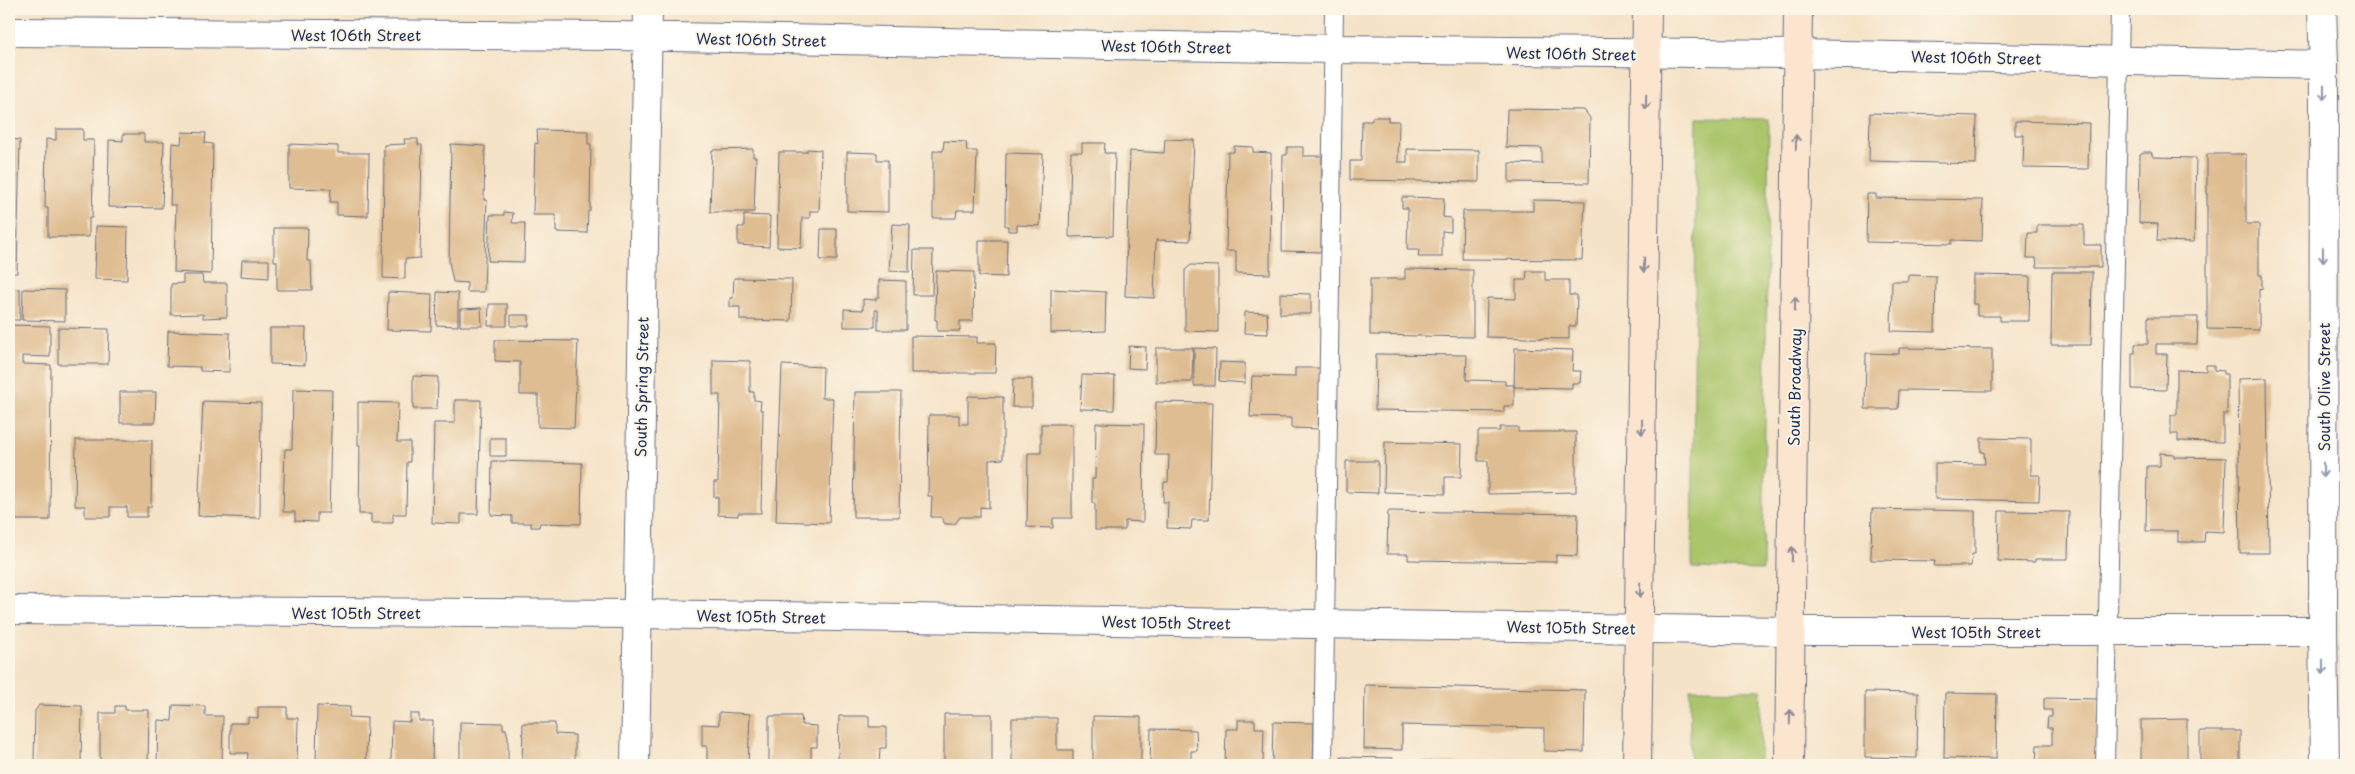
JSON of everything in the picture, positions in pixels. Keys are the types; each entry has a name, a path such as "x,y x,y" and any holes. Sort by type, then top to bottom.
{"main road":[{"path":"1637,765 1647,9"},
{"name":"South Broadway","path":"1789,765 1798,9"},
{"path":"1639,628 1656,765"}],"street":[{"name":"South Spring Street","path":"635,765 648,9"},
{"name":"South Olive Street","path":"2322,9 2324,65 2323,631 2325,765"},
{"name":"West 106th Street","path":"9,32 648,37 1647,54 1797,54 2324,65"},
{"name":"West 105th Street","path":"9,610 637,614 1792,631 2323,631"}],"lane":[{"path":"1323,765 1334,9"},
{"path":"2105,765 2106,631 2120,9"}],"green space":[{"path":"1697,118 1769,119 1763,570 1692,568"},
{"path":"1690,689 1761,690 1760,765 1690,765"}],"building":[{"path":"1507,109 1584,110 1590,118 1589,183 1509,182 1509,163 1542,164 1542,148 1506,147"},
{"path":"1870,113 1977,116 1976,164 1869,161"},
{"path":"1372,117 1388,117 1388,121 1399,121 1398,162 1407,162 1407,149 1479,150 1479,182 1350,180 1350,161 1361,161 1362,121 1372,121"},
{"path":"2015,121 2089,123 2088,169 2023,168 2024,135 2015,135"},
{"path":"9,129 11,129 10,139 20,140 17,273 9,273"},
{"path":"56,129 83,129 83,140 94,140 92,218 89,218 89,237 48,237 48,208 45,208 46,139 56,140"},
{"path":"537,130 588,131 588,144 591,144 590,211 588,211 587,233 556,232 556,215 533,215 535,143 538,144"},
{"path":"182,132 206,133 205,143 213,144 211,274 174,272 176,205 170,205 172,143 181,144"},
{"path":"123,134 144,134 144,142 164,142 162,208 108,207 109,140 123,141"},
{"path":"404,139 418,139 418,145 422,145 420,258 405,259 405,279 383,278 384,145 405,144"},
{"path":"1165,139 1194,140 1190,241 1156,240 1154,298 1125,296 1130,151 1164,153"},
{"path":"944,141 966,142 967,151 977,151 975,210 957,210 956,218 933,218 933,151 943,151"},
{"path":"1082,143 1105,143 1104,153 1115,153 1113,236 1069,237 1071,152 1082,152"},
{"path":"289,144 338,146 338,153 369,153 368,216 337,215 337,202 330,202 331,189 289,188"},
{"path":"451,144 485,146 484,200 487,200 484,292 467,292 467,283 453,282 449,262"},
{"path":"1234,146 1253,147 1253,152 1271,153 1270,274 1236,273 1236,251 1226,251 1228,152 1234,152"},
{"path":"1287,147 1303,147 1303,156 1322,156 1321,252 1282,251 1283,155 1287,155"},
{"path":"753,149 753,157 756,157 754,212 710,212 712,150"},
{"path":"807,149 821,150 819,211 810,211 810,218 802,218 801,248 777,247 779,152 807,152"},
{"path":"847,152 877,153 877,160 888,160 888,212 847,211"},
{"path":"2151,152 2153,157 2196,158 2194,242 2157,241 2158,224 2139,223 2140,154"},
{"path":"1006,153 1043,154 1040,226 1017,225 1017,231 1008,231 1008,226 1005,226"},
{"path":"2207,154 2246,154 2246,224 2259,224 2259,275 2262,275 2262,289 2259,288 2259,330 2207,329"},
{"path":"1867,194 1876,194 1876,198 1983,200 1982,241 1952,240 1952,244 1866,242"},
{"path":"1402,197 1444,198 1443,217 1451,218 1451,232 1442,231 1442,257 1418,257 1419,250 1407,250 1408,208 1402,208"},
{"path":"1533,200 1585,201 1582,260 1462,259 1463,211 1533,211"},
{"path":"504,212 513,213 512,223 525,223 524,262 488,261 490,215 504,215"},
{"path":"744,215 770,216 769,247 738,245 738,227 744,227"},
{"path":"892,224 910,225 909,272 889,271"},
{"path":"2037,225 2084,225 2084,245 2101,245 2101,267 2037,267 2036,258 2027,258 2028,233 2037,233"},
{"path":"96,226 128,227 127,280 95,279"},
{"path":"274,228 308,228 307,261 311,261 312,290 277,290 277,261 274,261"},
{"path":"821,229 837,229 837,260 820,260"},
{"path":"979,240 1007,240 1006,277 979,276"},
{"path":"914,250 933,250 932,295 913,295"},
{"path":"242,260 269,260 269,278 241,276"},
{"path":"1191,265 1218,266 1218,332 1185,331 1185,270"},
{"path":"1405,269 1473,270 1473,337 1370,335 1370,279 1405,279"},
{"path":"936,271 974,272 973,321 960,321 960,331 937,331 937,320 935,320"},
{"path":"1527,271 1545,271 1545,280 1569,280 1569,295 1577,295 1576,326 1569,326 1569,339 1486,337 1487,298 1516,299 1516,280 1526,280"},
{"path":"2052,272 2092,272 2091,345 2051,345"},
{"path":"183,275 202,275 203,283 227,283 227,317 203,318 203,314 171,315 171,284 183,283"},
{"path":"1908,275 1936,276 1935,332 1891,331 1892,281 1908,281"},
{"path":"1973,275 2030,276 2029,321 2000,321 2000,316 1977,316 1977,304 1973,304"},
{"path":"734,278 792,279 791,321 740,320 740,307 730,307 730,298 733,298"},
{"path":"879,280 906,281 906,330 878,330 878,310 875,310 875,327 844,327 844,309 863,310 863,299 876,300 876,297 879,297"},
{"path":"9,289 20,289 20,320 9,320"},
{"path":"23,289 65,290 65,321 22,320"},
{"path":"1051,289 1106,292 1105,331 1051,333"},
{"path":"388,292 432,294 431,331 387,330"},
{"path":"437,292 458,293 458,326 436,325"},
{"path":"1280,293 1311,294 1311,314 1280,314"},
{"path":"489,304 507,304 507,326 488,326"},
{"path":"481,308 482,326 460,326 460,309"},
{"path":"1245,312 1267,313 1268,334 1244,333"},
{"path":"511,315 529,315 529,326 511,326"},
{"path":"2148,317 2198,317 2197,344 2156,344 2156,354 2167,354 2166,390 2132,389 2132,353 2135,353 2135,344 2148,344"},
{"path":"9,325 50,326 50,357 22,356 22,364 51,365 50,520 16,520 16,507 9,507"},
{"path":"58,328 109,329 108,364 58,364"},
{"path":"270,328 306,328 305,365 270,364"},
{"path":"168,331 230,333 229,372 200,371 200,367 167,366"},
{"path":"911,336 977,337 977,343 996,343 995,373 911,373"},
{"path":"495,340 578,341 574,428 538,427 538,395 520,395 520,362 495,361"},
{"path":"1129,346 1146,347 1145,369 1128,368"},
{"path":"1156,348 1193,348 1192,382 1156,382"},
{"path":"1194,348 1216,349 1215,386 1194,386"},
{"path":"1515,348 1573,350 1572,371 1581,371 1580,383 1572,383 1572,388 1514,387"},
{"path":"1899,348 1992,349 1992,391 1899,390 1898,409 1865,409 1866,353 1899,354"},
{"path":"1376,354 1467,355 1466,380 1505,381 1505,385 1514,385 1514,406 1504,406 1504,412 1375,410"},
{"path":"713,360 750,361 750,392 754,392 754,400 761,401 760,410 763,410 761,513 738,513 738,516 718,515 718,497 714,497 714,482 718,482 720,395 713,395"},
{"path":"1220,362 1245,363 1245,383 1219,381"},
{"path":"782,365 823,367 822,398 833,398 829,523 776,521"},
{"path":"2206,365 2214,365 2214,370 2224,371 2224,374 2227,374 2227,414 2223,414 2223,442 2178,441 2178,434 2171,434 2171,415 2177,415 2177,370 2206,371"},
{"path":"1295,368 1322,368 1321,429 1291,428 1291,418 1250,417 1252,376 1295,377"},
{"path":"1082,375 1115,376 1114,410 1080,409"},
{"path":"413,376 438,377 437,409 413,409"},
{"path":"2267,378 2269,553 2240,553 2238,379"},
{"path":"1013,379 1032,379 1032,407 1012,407"},
{"path":"293,389 332,390 329,513 317,513 317,522 295,521 295,512 283,512 285,449 292,449"},
{"path":"120,392 156,392 155,423 120,423"},
{"path":"855,392 901,392 899,517 853,517"},
{"path":"968,396 1003,397 1003,459 989,460 989,508 980,507 980,517 960,517 955,524 945,524 941,517 931,517 932,496 928,496 929,415 959,415 959,424 968,424"},
{"path":"455,400 481,400 478,514 461,514 461,524 432,523 434,423 455,423"},
{"path":"203,401 261,403 260,518 198,516"},
{"path":"358,402 398,403 397,442 410,442 410,462 407,462 406,514 393,514 393,523 371,523 371,514 359,514 360,445 358,445"},
{"path":"1156,402 1212,403 1209,520 1192,520 1191,529 1167,528 1168,502 1163,502 1164,482 1168,482 1169,455 1155,455"},
{"path":"1096,423 1144,424 1143,522 1125,521 1125,530 1095,530 1095,503 1092,503 1092,479 1095,479"},
{"path":"1041,424 1072,424 1072,518 1053,518 1053,528 1027,527 1028,453 1041,453"},
{"path":"1500,427 1518,427 1518,432 1576,432 1576,492 1488,494 1488,461 1478,461 1478,431 1500,431"},
{"path":"490,438 506,438 506,456 490,456"},
{"path":"1981,438 2031,439 2031,475 2040,475 2039,501 1935,499 1935,463 1985,464 1984,452 1981,452"},
{"path":"76,440 152,440 151,507 147,507 147,517 127,517 127,507 110,507 110,517 85,517 85,506 75,506"},
{"path":"1385,442 1462,444 1461,477 1445,477 1445,494 1384,492"},
{"path":"2160,453 2174,454 2174,457 2226,458 2224,532 2205,531 2204,542 2178,542 2178,531 2146,531 2147,466 2160,466"},
{"path":"492,461 582,463 581,524 540,523 539,527 531,527 531,523 512,523 512,516 491,515"},
{"path":"1346,461 1378,461 1378,493 1346,492"},
{"path":"1872,509 1975,511 1975,554 1972,554 1971,566 1934,566 1935,561 1871,560"},
{"path":"1388,511 1578,514 1577,556 1556,555 1556,562 1408,560 1408,554 1387,554"},
{"path":"1999,511 2069,512 2068,559 2035,559 2035,562 1998,561"},
{"path":"1365,685 1585,690 1584,752 1544,751 1544,728 1402,725 1402,750 1364,749"},
{"path":"1865,692 1918,693 1917,758 1865,757"},
{"path":"1945,693 1997,694 1996,759 1944,758"},
{"path":"2044,698 2098,699 2100,765 2036,765 2037,745 2052,745 2052,728 2047,728 2048,717 2052,717 2052,710 2044,710"},
{"path":"9,704 11,704 10,746 9,746"},
{"path":"39,705 82,706 81,765 34,765 35,711"},
{"path":"173,705 205,706 205,716 223,716 222,765 157,765 158,720 172,721"},
{"path":"115,706 125,706 125,710 149,710 148,765 105,765 105,760 100,760 100,713 115,713"},
{"path":"317,706 350,707 349,717 367,718 366,765 316,765"},
{"path":"258,707 287,707 287,718 298,718 297,765 247,765 248,753 230,753 230,723 248,723 248,717 258,718"},
{"path":"719,712 750,714 748,765 707,765 707,746 702,746 702,724 719,725"},
{"path":"410,714 419,714 419,721 433,721 432,765 391,765 392,721 410,722"},
{"path":"944,714 992,714 992,765 944,765"},
{"path":"769,716 801,716 802,725 817,726 817,747 811,747 811,765 769,765"},
{"path":"839,716 869,716 869,727 886,727 886,748 880,748 879,765 838,765"},
{"path":"1093,716 1141,717 1141,765 1093,765"},
{"path":"1012,718 1057,718 1057,750 1073,750 1073,765 1012,765"},
{"path":"2187,719 2187,765 2141,765 2141,720"},
{"path":"1238,720 1255,720 1255,728 1264,728 1263,765 1225,765 1226,729 1238,729"},
{"path":"460,722 503,723 503,729 506,729 508,737 508,765 460,765"},
{"path":"1273,722 1314,723 1313,765 1272,765"},
{"path":"523,723 555,723 555,734 575,735 575,760 566,759 566,765 522,765"},
{"path":"1151,729 1196,730 1197,751 1191,751 1191,765 1150,765"},
{"path":"2200,731 2240,731 2240,765 2200,765"},
{"path":"1341,757 1393,758 1392,765 1341,765"},
{"path":"1415,761 1458,762 1458,765 1415,765"},
{"path":"1534,761 1577,762 1577,765 1534,765"}]}
